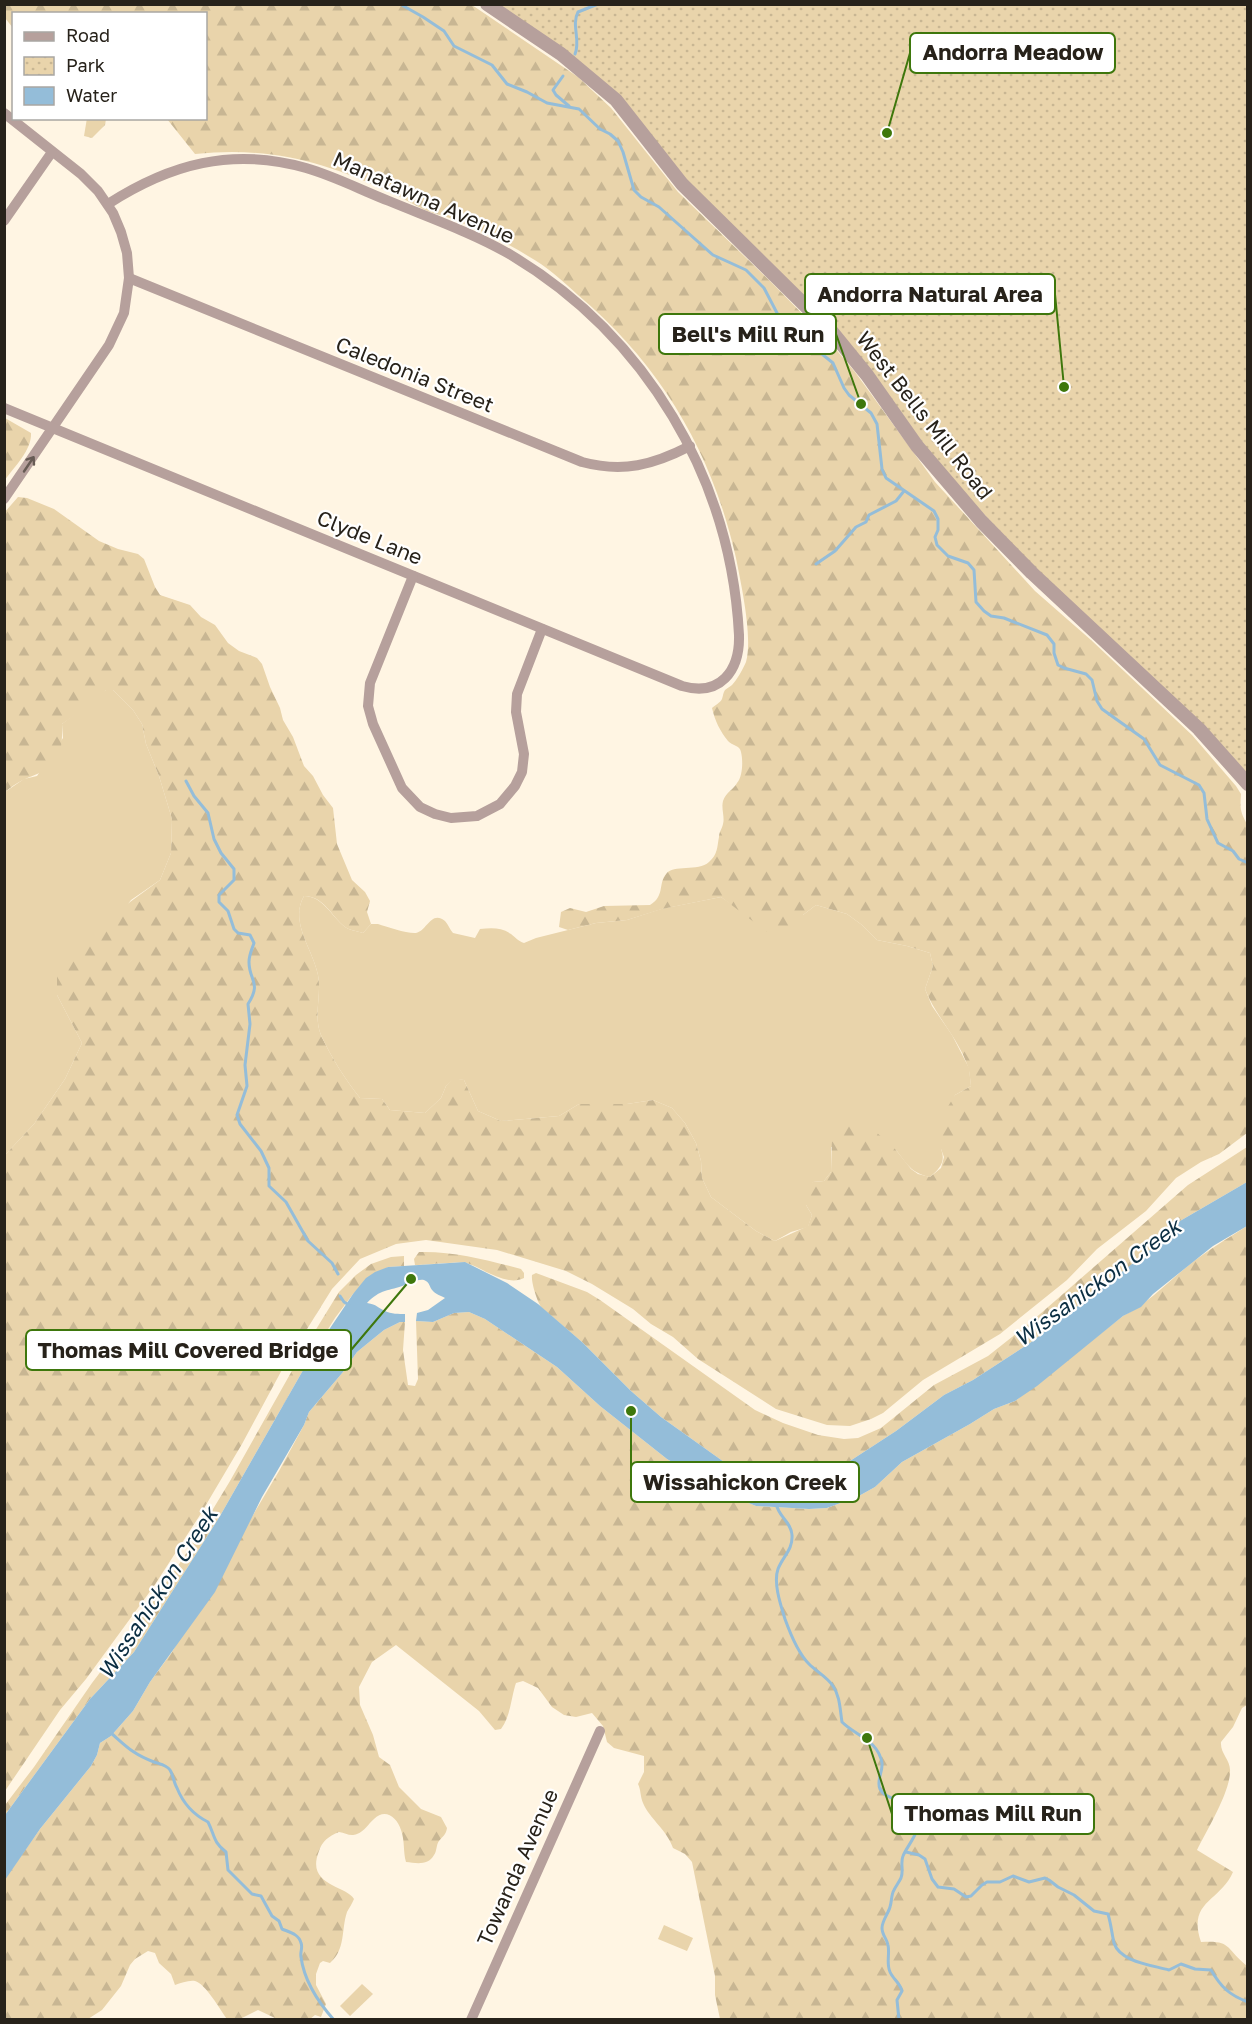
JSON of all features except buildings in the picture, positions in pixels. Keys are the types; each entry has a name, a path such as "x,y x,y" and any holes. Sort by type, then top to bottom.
{"street":[{"name":"West Bells Mill Road","path":"487,4 561,54 616,100 682,184 832,332 867,375 917,446 981,521 1032,573 1199,729 1248,784"},
{"path":"4,499 115,334 123,313 129,279 125,243 108,204 90,181 13,120"},
{"path":"4,221 52,152"},
{"name":"Manatawna Avenue","path":"108,204 138,185 178,168 219,160 251,159 280,162 318,172 469,234 542,275 581,306 642,370 670,410 690,446 718,515 736,599 738,656 734,668 722,681"},
{"name":"Caledonia Street","path":"129,279 582,462 610,467 638,466 665,458 690,446"},
{"name":"Clyde Lane","path":"4,408 682,686 690,689 704,689 722,681"},
{"path":"413,576 370,683 368,699 370,716 399,782 413,801 428,811 443,817 477,816 492,809 506,798 515,786 522,772 524,746 516,712 517,694 542,629"},
{"name":"Towanda Avenue","path":"471,2019 600,1731"}],"green space":[{"path":"5,4 472,5 578,77 611,108 678,192 828,340 855,372 935,482 1035,591 1192,735 1241,794 1241,810 1248,826 1247,1133 1219,1154 1176,1178 1146,1211 1097,1249 1067,1280 1000,1334 923,1380 883,1413 850,1426 827,1425 776,1409 698,1359 673,1337 651,1324 633,1309 566,1271 497,1250 426,1240 396,1244 360,1259 332,1289 284,1366 200,1515 154,1586 86,1679 60,1710 5,1791 5,1155 34,1124 65,1079 82,1043 57,995 57,968 115,913 160,880 171,853 172,819 159,776 146,744 142,724 133,710 113,690 106,690 101,697 62,724 62,743 59,756 54,764 47,770 17,783 5,792 4,513 18,497 27,498 54,509 99,541 138,554 144,559 160,595 190,605 201,617 215,625 228,643 239,651 257,658 262,664 283,720 293,737 304,766 333,808 337,844 352,880 365,892 370,901 367,912 371,924 363,933 345,927 322,903 311,897 304,896 299,916 318,975 318,1020 321,1035 339,1068 360,1098 382,1099 390,1110 425,1113 441,1098 446,1086 453,1078 464,1080 478,1111 501,1121 559,1116 579,1104 627,1104 653,1100 672,1108 685,1123 696,1143 701,1161 702,1178 711,1197 756,1231 775,1241 808,1226 812,1215 806,1205 805,1188 813,1182 824,1181 831,1172 832,1136 839,1127 851,1124 862,1125 875,1131 896,1150 911,1169 918,1174 930,1177 941,1168 944,1157 941,1149 941,1130 947,1108 955,1095 971,1086 969,1069 964,1057 925,989 933,966 930,953 877,940 847,914 816,905 803,915 791,937 767,932 721,897 662,909 627,920 596,923 568,930 559,927 561,912 570,908 586,912 604,906 650,905 658,898 664,878 669,871 699,867 709,862 716,853 723,824 723,801 739,780 742,768 740,750 730,743 723,733 716,722 712,708 738,677 746,662 748,651 745,610 736,558 726,519 713,482 679,413 658,381 608,322 535,260 474,228 425,210 367,182 320,165 273,155 248,152 195,154 168,120 207,120 207,12 12,12 12,27 5,18"},
{"path":"495,5 1247,5 1247,776 1047,581 946,474 862,361 697,194 637,119"},
{"path":"87,120 106,120 105,125 92,138 84,136"},
{"path":"5,418 31,433 31,439 26,452 5,480"},
{"path":"106,690 113,690 133,710 142,724 146,744 159,776 172,819 171,853 160,880 131,900 57,995 82,1043 65,1079 34,1124 5,1155 5,792 24,779 37,776 63,738 62,724"},
{"path":"304,896 322,903 345,927 363,933 371,924 378,924 416,933 433,919 440,918 445,921 453,933 475,938 480,929 496,929 511,934 524,943 596,923 627,920 661,909 721,897 743,912 803,915 816,905 847,914 877,940 930,953 933,966 925,989 932,1006 952,1035 969,1068 971,1086 955,1095 941,1149 942,1161 930,1177 914,1170 896,1150 831,1147 831,1172 824,1181 813,1182 806,1205 812,1215 808,1227 791,1232 775,1241 756,1231 711,1197 702,1178 701,1161 696,1143 685,1123 672,1108 653,1100 627,1104 579,1104 559,1116 501,1121 478,1111 464,1080 453,1079 446,1086 441,1098 425,1113 390,1110 382,1099 360,1098 334,1060 319,1028 318,975 299,916"},
{"path":"1247,1147 1247,1182 1180,1221 1155,1247 1030,1343 973,1380 944,1395 896,1431 850,1461 814,1474 735,1468 724,1462 661,1417 582,1342 542,1308 532,1282 532,1275 536,1273 587,1292 755,1410 818,1435 844,1439 858,1438 881,1428 934,1385 988,1356 1032,1321 1188,1185"},
{"path":"1247,1226 1247,1705 1242,1708 1233,1727 1221,1742 1230,1768 1229,1780 1217,1812 1197,1850 1233,1872 1221,1890 1202,1910 1198,1918 1198,1928 1201,1942 1218,1942 1227,1946 1247,1966 1247,2019 720,2019 715,1995 715,1976 692,1862 685,1854 673,1848 667,1835 643,1803 638,1784 644,1772 644,1756 614,1748 607,1742 603,1726 592,1713 576,1717 564,1715 552,1707 538,1688 523,1681 516,1683 506,1719 501,1729 495,1730 479,1711 396,1645 372,1662 359,1687 360,1705 373,1735 379,1757 390,1765 399,1787 421,1809 441,1817 447,1830 431,1859 422,1863 406,1862 399,1825 394,1818 386,1814 378,1816 360,1833 352,1835 339,1832 322,1844 316,1863 317,1871 328,1883 350,1894 354,1899 345,1919 339,1952 330,1963 323,1961 320,1963 316,1974 316,1985 326,2004 321,2017 315,2015 310,2019 275,2018 258,2010 240,2019 227,2019 199,1983 190,1981 175,1985 171,1974 159,1963 155,1953 148,1951 130,1965 121,1986 102,2010 88,2019 5,2019 4,1880 40,1829 91,1766 100,1743 111,1736 133,1711 150,1682 172,1652 279,1471 309,1412 357,1352 384,1330 405,1322 403,1350 408,1385 415,1386 418,1379 416,1321 433,1322 454,1313 469,1312 485,1319 557,1367 600,1406 667,1459 726,1494 756,1506 827,1508 857,1497 875,1487 902,1462 994,1409 1015,1401 1123,1316 1149,1299 1210,1249"},
{"path":"419,1252 458,1255 496,1262 521,1269 524,1278 502,1279 467,1263 415,1265 414,1259"},
{"path":"404,1256 404,1266 388,1267 353,1294 335,1318 220,1516 134,1652 90,1699 5,1815 5,1805 184,1557 339,1292 371,1264 391,1257"},
{"path":"664,1925 693,1938 687,1951 658,1939"},
{"path":"362,1984 373,1994 350,2016 340,2006"}],"water":[{"path":"1247,1182 1247,1226 1213,1246 1153,1294 1141,1307 1123,1316 1037,1386 1015,1401 994,1409 902,1462 875,1487 857,1497 827,1508 756,1506 726,1494 667,1459 600,1406 557,1367 485,1319 469,1312 454,1313 433,1322 416,1321 417,1313 428,1310 445,1298 434,1292 426,1281 416,1281 376,1295 367,1303 390,1313 405,1314 405,1322 384,1330 357,1352 309,1412 304,1425 262,1497 215,1592 150,1682 133,1711 111,1736 100,1743 91,1766 40,1829 5,1880 5,1815 90,1699 134,1652 220,1516 310,1358 353,1294 366,1278 375,1272 388,1267 465,1262 507,1283 538,1304 661,1417 724,1462 735,1468 814,1474 850,1461 896,1431 944,1395 973,1380 1030,1343 1154,1247 1180,1221"}],"waterway":[{"path":"400,4 444,31 454,46 492,65 507,84 547,103 579,109 600,129 618,141 634,190 641,197 659,207 713,255 746,270 764,288 777,313 784,320 809,331 817,350 833,363 849,395 871,413 877,424 882,469 886,478 934,511 938,519 938,530 935,537 937,545 948,556 968,563 974,570 976,602 991,616 1004,618 1047,635 1054,644 1058,665 1086,674 1092,680 1097,701 1102,709 1144,739 1160,765 1199,785 1204,793 1207,819 1218,843 1248,863"},
{"path":"575,54 577,49 575,22 578,12 598,4"},
{"path":"563,76 553,90 569,106"},
{"path":"816,564 835,551 856,527 866,522 869,515 896,501 904,491"},
{"path":"186,781 194,796 208,813 214,839 221,853 234,869 234,880 219,895 219,902 228,911 234,929 238,933 250,935 254,943 249,962 254,991 248,1004 250,1024 245,1065 247,1086 237,1115 240,1124 261,1151 269,1168 269,1186 286,1202 308,1241 332,1263 338,1274"},
{"path":"340,1296 349,1305"},
{"path":"776,1503 792,1535 789,1549 778,1569 776,1581 785,1619 792,1636 805,1659 833,1686 837,1694 842,1722 866,1739 880,1755 882,1763 880,1789 888,1796 911,1807 918,1819 916,1833 903,1856 902,1875 893,1892 882,1928 888,1945 889,1969 902,1991 897,2000 899,2020"},
{"path":"111,1733 135,1753 169,1768 182,1799 208,1822 216,1842 226,1852 228,1870 252,1894 261,1896 282,1929 300,1940 303,1966 309,1982 317,1998 334,2020"},
{"path":"906,1852 925,1859 932,1879 938,1887 954,1889 966,1897 971,1896 987,1882 1000,1882 1013,1876 1029,1882 1045,1878 1074,1895 1094,1911 1108,1914 1114,1943 1123,1955 1137,1962 1169,1970 1181,1964 1195,1969 1211,1970 1226,1990 1248,2002"}],"place":[{"name":"Andorra Meadow","path":"887,133"},
{"name":"Andorra Natural Area","path":"1064,387"},
{"name":"Bell's Mill Run","path":"861,404"},
{"name":"Thomas Mill Covered Bridge","path":"411,1279"},
{"name":"Wissahickon Creek","path":"631,1411"},
{"name":"Thomas Mill Run","path":"867,1738"}]}
